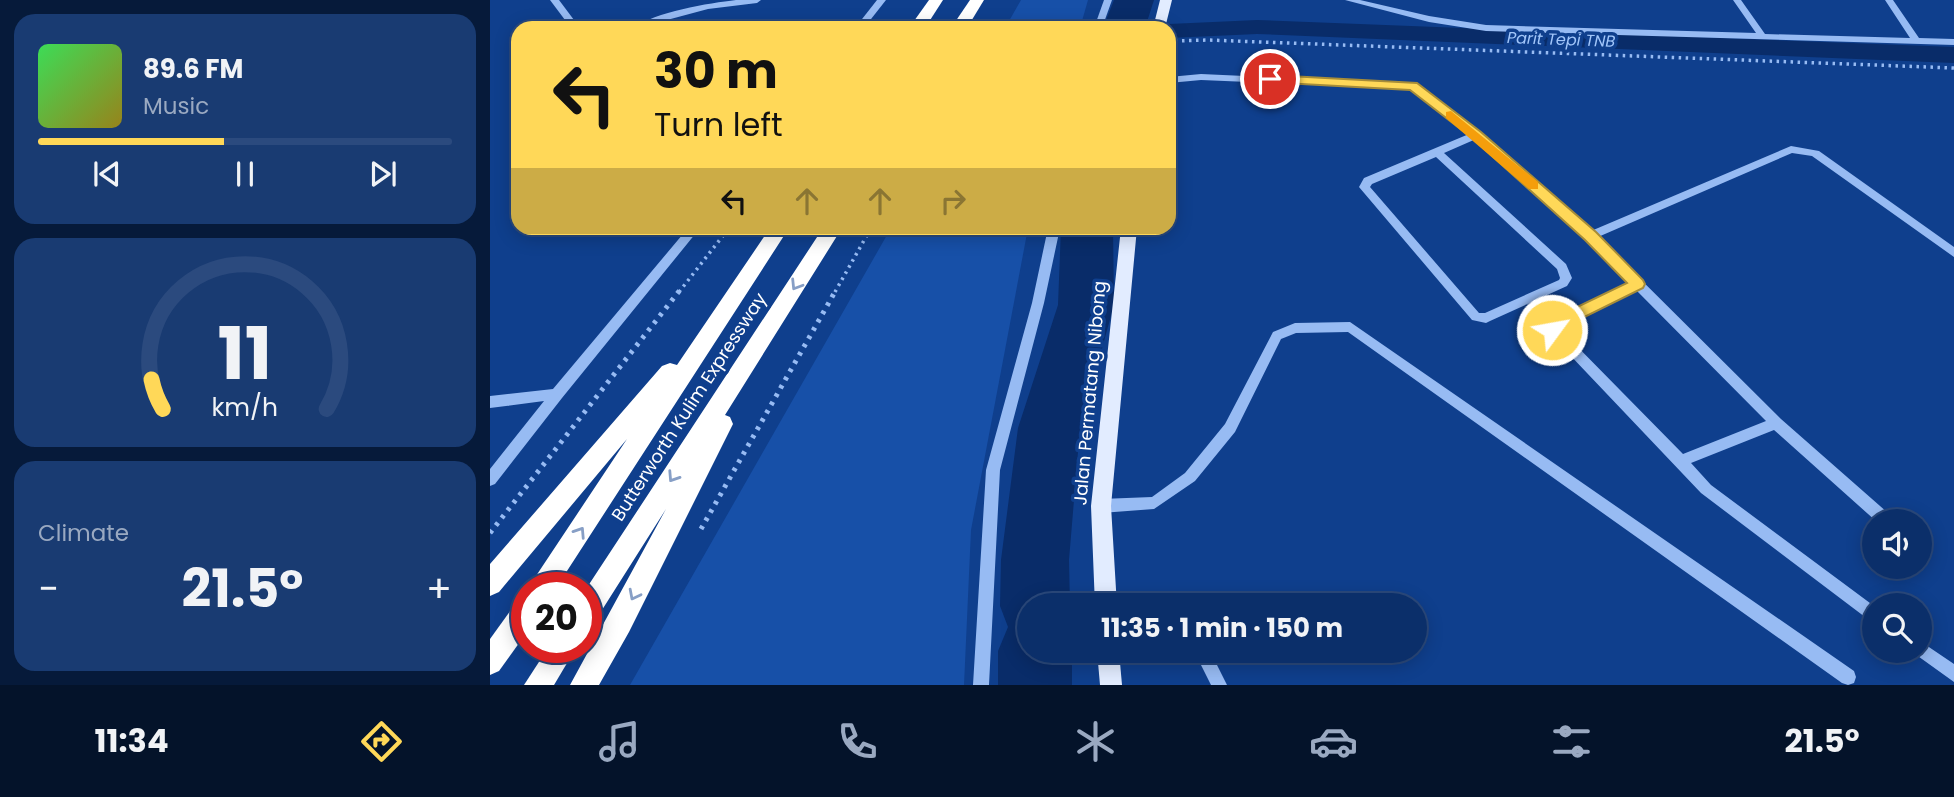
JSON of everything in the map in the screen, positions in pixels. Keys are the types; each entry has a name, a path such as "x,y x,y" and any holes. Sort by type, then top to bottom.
{"highway":[{"path":"922,21 936,0"},
{"path":"964,21 977,0"},
{"name":"Butterworth Kulim Expressway","path":"552,572 775,235"},
{"name":"Butterworth Kulim Expressway","path":"602,587 828,235"},
{"path":"490,583 725,308"},
{"path":"584,685 620,623 776,316"},
{"path":"490,662 511,632"},
{"path":"538,685 553,663"}],"main road":[{"path":"1161,21 1166,2"},
{"name":"Jalan Permatang Nibong","path":"1105,593 1101,506 1128,235"},
{"path":"1109,663 1111,685"}],"street":[{"path":"554,0 570,21"},
{"path":"653,21 708,6 757,0"},
{"path":"865,21 882,0"},
{"path":"1100,21 1108,0"},
{"path":"1349,0 1429,19 1486,28 1760,34 1954,42"},
{"path":"1889,0 1916,40"},
{"path":"1176,79 1201,77 1413,86 1476,135 1590,236 1776,423 1873,509"},
{"path":"1437,152 1562,267 1566,278 1563,283 1486,318 1476,317 1364,187 1368,181 1476,135"},
{"path":"1590,236 1791,149 1815,153 1954,253"},
{"path":"490,481 556,394 688,235"},
{"path":"981,685 993,470 1038,303 1053,235"},
{"path":"1638,284 1552,326 1552,330 1706,489 1862,606"},
{"path":"1101,506 1154,503 1190,477 1230,428 1277,336 1295,328 1350,327 1848,677"},
{"path":"490,402 556,394"},
{"path":"1681,461 1776,423"},
{"path":"1932,658 1954,674"},
{"path":"1208,663 1219,685"}],"lane":[{"path":"1737,0 1760,34"}],"path":[{"path":"1176,41 1954,68"},
{"path":"490,533 724,235"},
{"path":"694,541 867,235"}],"shaded area":[{"path":"1021,0 1088,0 1082,21 1009,21"},
{"path":"887,235 1027,235 971,530 964,685 630,685"}],"waterway":[{"path":"1126,21 1134,0"},
{"name":"Parit Tepi TNB","path":"1176,31 1257,27 1954,55"},
{"path":"1035,593 1035,560 1049,428 1086,305 1087,235"},
{"path":"1035,663 1035,685"}],"slow traffic":[{"path":"1451,115 1533,186"}],"route":[{"path":"1270,79 1413,86 1476,135 1590,236 1638,284 1552,326 1552,330"}]}
